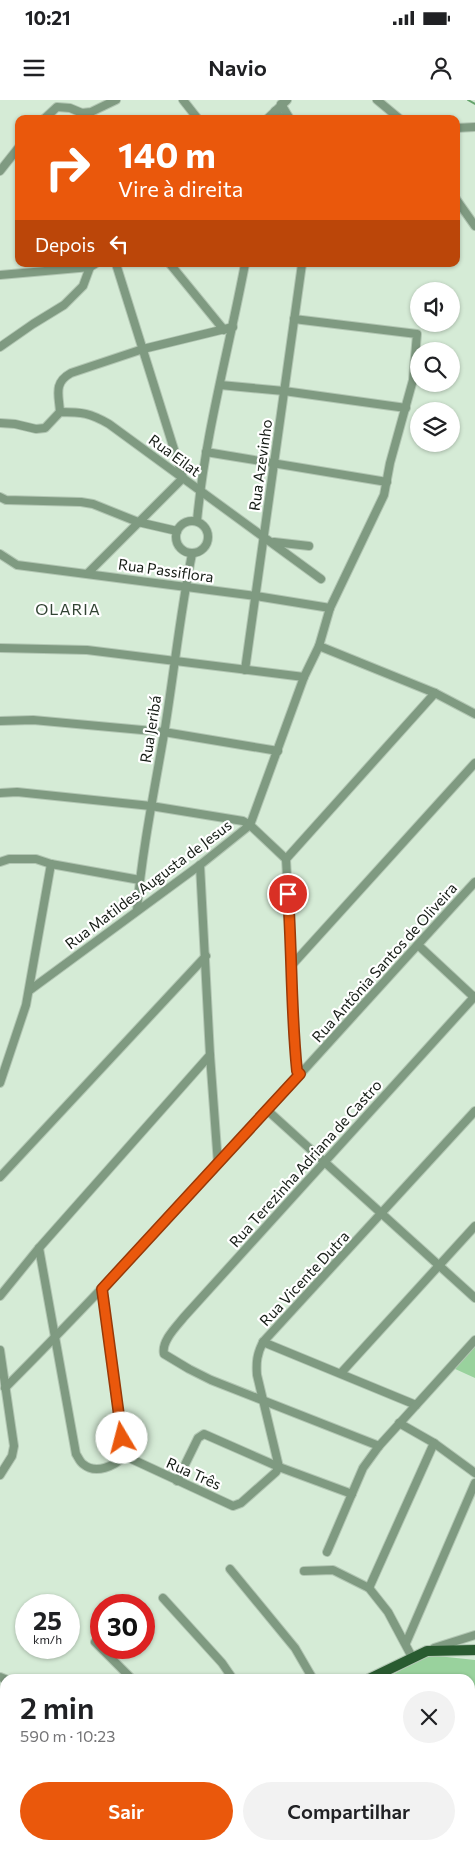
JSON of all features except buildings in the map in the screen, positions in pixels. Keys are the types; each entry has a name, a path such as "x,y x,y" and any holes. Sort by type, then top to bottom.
{"main road":[{"path":"379,1674 428,1651 475,1650"}],"street":[{"path":"49,115 57,108 70,108 82,114 116,100"},
{"path":"183,100 195,115"},
{"path":"377,100 395,115"},
{"path":"271,115 284,102 291,115"},
{"path":"275,111 278,115"},
{"path":"460,128 475,127"},
{"path":"0,171 15,152"},
{"path":"460,205 475,226"},
{"path":"0,275 74,267"},
{"path":"0,347 32,324 64,305 83,286 92,267"},
{"path":"88,573 183,478 117,267"},
{"path":"172,267 224,330"},
{"path":"197,521 206,452 244,267"},
{"name":"Rua Azevinho","path":"245,670 256,596 268,539 274,464 302,267"},
{"name":"Rua Matildes Augusta de Jesus","path":"30,990 200,865 250,825 304,677 319,646 330,608 378,509 387,482 395,442 413,380 417,334 294,319"},
{"path":"0,424 15,424 36,429 45,428 60,412 58,385 63,377 71,372 143,350 233,327"},
{"path":"220,385 284,391 406,408"},
{"name":"Rua Eilat","path":"60,412 83,412 109,424 321,579"},
{"path":"206,452 387,482"},
{"path":"0,497 6,500 87,503 138,522 177,531"},
{"path":"192,520 197,521 208,531 208,542 202,550 192,554 186,553 178,546 177,531 183,523 192,520"},
{"path":"268,539 309,546"},
{"name":"Rua Passiflora","path":"0,554 17,564 256,596 330,608"},
{"name":"Rua Jeribá","path":"137,910 185,587 192,554"},
{"path":"319,646 435,693 475,714"},
{"path":"0,648 86,650 304,677"},
{"path":"286,859 435,693"},
{"path":"0,721 33,720 164,732 278,751"},
{"path":"292,965 475,763"},
{"path":"0,794 18,792 152,806 243,821 250,825 286,859 292,965 293,1031 297,1071 300,1074"},
{"path":"0,862 20,858 36,859 51,864 140,880"},
{"path":"0,1083 30,990 51,864"},
{"path":"200,865 218,1164"},
{"name":"Rua Antônia Santos de Oliveira","path":"2,1387 102,1289 475,882"},
{"path":"418,944 475,997"},
{"path":"0,1177 206,956"},
{"name":"Rua Terezinha Adriana de Castro","path":"263,1401 204,1376 164,1354 163,1347 184,1316 475,997"},
{"path":"0,1296 39,1248 210,1055"},
{"path":"267,1110 475,1298"},
{"name":"Rua Vicente Dutra","path":"416,1405 263,1342 475,1111"},
{"path":"341,1373 475,1226"},
{"path":"39,1248 76,1454 82,1464 94,1469 109,1467 125,1456 102,1289"},
{"path":"327,1552 363,1468 399,1423 475,1340"},
{"path":"263,1342 258,1351 256,1362 263,1401 279,1467"},
{"path":"0,1350 2,1387 14,1446 12,1456 0,1475"},
{"path":"263,1401 379,1446"},
{"path":"399,1423 434,1443 475,1473"},
{"path":"177,1481 198,1438 204,1434 279,1467 352,1494"},
{"path":"369,1588 434,1443"},
{"name":"Rua Três","path":"125,1456 234,1506 241,1503 276,1472 279,1467"},
{"path":"406,1642 475,1483"},
{"path":"230,1569 295,1648 310,1674"},
{"path":"304,1571 333,1570 369,1588 388,1612 406,1642 412,1657"},
{"path":"163,1598 222,1663 230,1674"},
{"path":"428,1651 475,1635"},
{"path":"112,1659 127,1674"}],"green space":[{"path":"475,1344 475,1378 453,1368"},
{"path":"428,1655 475,1660 475,1674 394,1674"}],"waterway":[{"path":"468,100 475,104"}],"district":[{"name":"OLARIA","path":"68,608"}],"route":[{"path":"122,1438 102,1289 300,1074 297,1071 293,1031 288,894"}]}
